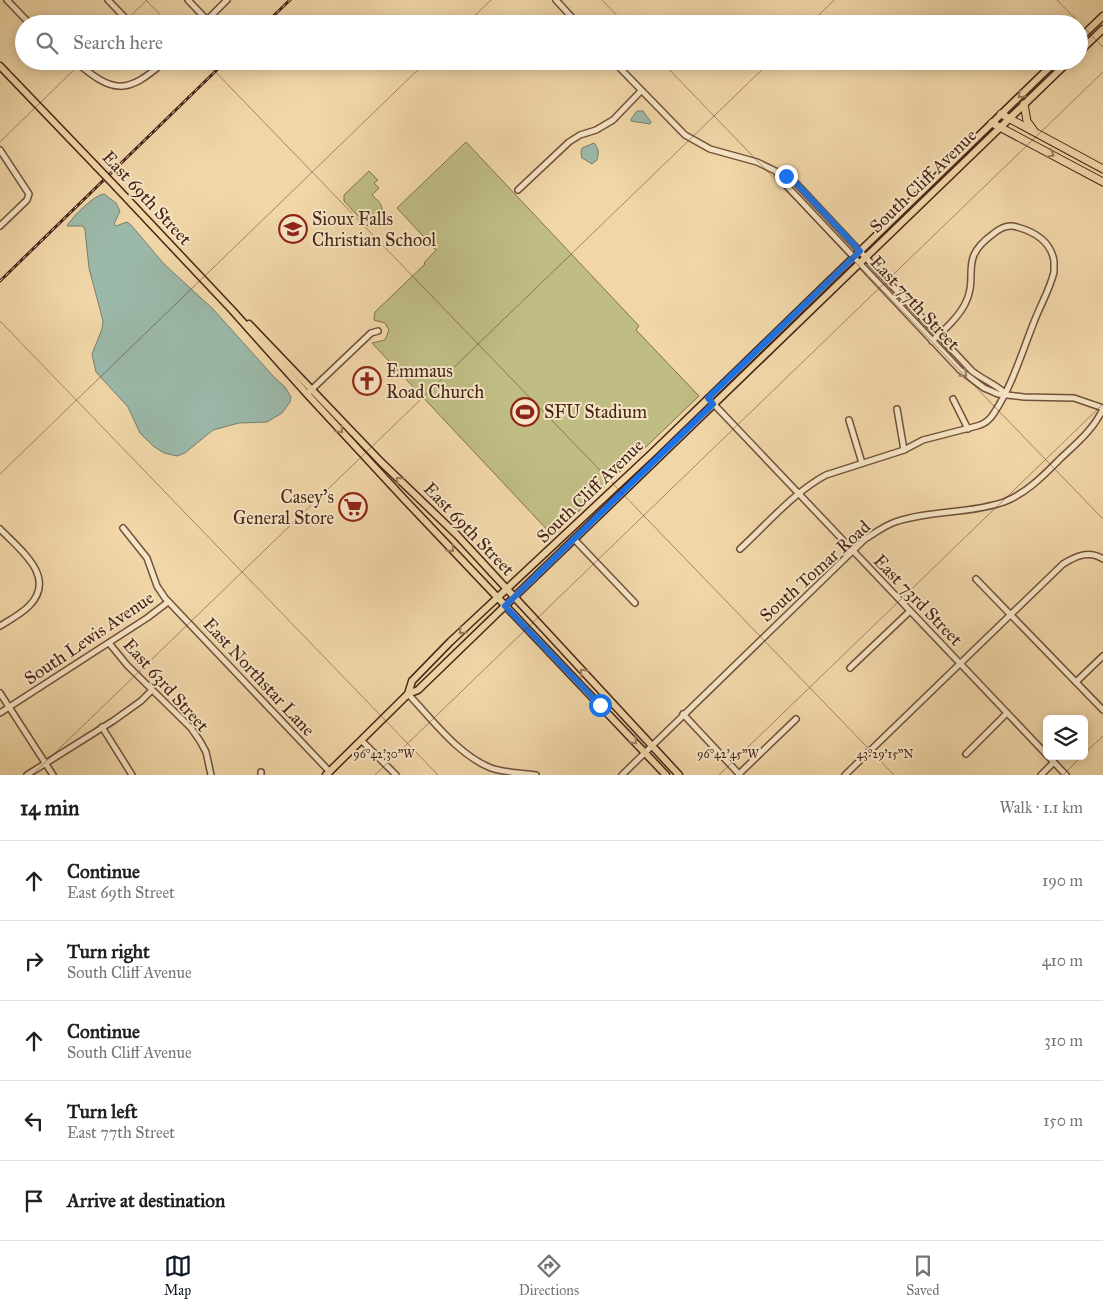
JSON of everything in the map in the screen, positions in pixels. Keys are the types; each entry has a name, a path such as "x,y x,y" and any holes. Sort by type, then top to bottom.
{"highway":[{"path":"1024,104 1027,121 1036,133"},
{"path":"1001,114 1103,169"},
{"path":"992,123 1103,182"}],"main road":[{"path":"1088,30 1103,16"},
{"path":"1088,43 1103,29"},
{"name":"East 69th Street","path":"0,60 40,107"},
{"name":"East 69th Street","path":"0,66 232,310 257,331 505,606 666,775"},
{"name":"South Cliff Avenue","path":"408,694 412,681 470,623 652,453 1047,70"},
{"name":"South Cliff Avenue","path":"328,773 408,694 418,690 1060,70"},
{"name":"East 69th Street","path":"310,392 446,524 679,775"}],"street":[{"path":"7,0 21,15"},
{"path":"108,0 122,15"},
{"path":"188,0 200,15"},
{"path":"212,15 227,0"},
{"path":"556,0 570,15"},
{"path":"86,70 105,83 119,86 140,81 154,70"},
{"name":"East 77th Street","path":"622,70 685,135 710,149 757,162 796,183 972,371 1005,394"},
{"path":"518,190 569,142 613,120 642,91"},
{"path":"0,150 29,194 27,200 0,226"},
{"name":"East 77th Street","path":"776,172 853,258 960,370 974,382 993,392 1024,397 1074,398 1103,409"},
{"path":"740,549 808,486 822,478 904,450 923,440 984,424 990,419 1005,394 1054,272 1052,251 1039,236 1026,229 1014,226 1004,227 988,237 973,254 970,263 969,294 965,304 957,316 932,341"},
{"path":"310,392 371,333 378,331"},
{"name":"East 73rd Street","path":"708,398 1043,752"},
{"path":"953,399 968,429"},
{"path":"897,409 904,450"},
{"name":"South Tomar Road","path":"622,775 852,551 872,534 896,522 988,506 1017,495 1038,480 1090,431 1103,409"},
{"path":"849,420 862,463"},
{"name":"East Northstar Lane","path":"123,528 147,558 157,586 168,602 328,773"},
{"path":"0,529 36,568 39,588 29,606 0,626"},
{"path":"574,539 635,603"},
{"path":"845,775 1063,564 1083,555 1094,555 1103,559"},
{"path":"976,579 1103,710"},
{"name":"South Lewis Avenue","path":"0,713 153,614 168,602"},
{"path":"850,668 910,611"},
{"name":"East 63rd Street","path":"109,643 152,690 191,728 206,752 211,775"},
{"path":"1076,682 1103,656"},
{"path":"27,775 102,727 152,690"},
{"path":"0,693 53,775"},
{"path":"408,694 470,757 492,768 536,775"},
{"path":"966,754 1007,713"},
{"path":"683,714 740,775 796,718"},
{"path":"102,727 132,775"},
{"path":"362,740 394,774"},
{"name":"East 73rd Street","path":"1052,760 1066,775"},
{"path":"1041,775 1054,762"}],"shaded area":[{"path":"637,111 643,111 651,122 650,124 631,121"},
{"path":"466,142 639,326 636,330 699,396 553,536 372,343 385,340 389,330 385,323 374,320 375,312 425,264 436,250 397,208"},
{"path":"594,143 598,149 598,155 597,160 592,164 582,158 581,153 582,148"},
{"path":"369,171 378,180 374,183 379,188 372,195 381,204 382,212 367,226 344,201 344,195"},
{"path":"104,194 116,203 120,211 114,224 116,226 127,222 131,225 164,264 213,309 285,387 291,397 290,402 282,413 267,422 239,423 213,430 185,453 177,456 164,453 153,446 140,433 128,407 96,372 92,354 102,329 103,321 89,268 85,230 83,226 67,226 73,217 84,207 95,198"}],"railway":[{"path":"274,15 290,0"},
{"path":"0,281 217,70"}],"place":[{"name":"Sioux Falls Christian School","path":"293,229"},
{"name":"Emmaus Road Church","path":"367,381"},
{"name":"SFU Stadium","path":"525,412"},
{"name":"Casey's General Store","path":"353,507"}],"route":[{"path":"600,705 505,606 658,459 713,404 708,398 860,251 796,183 786,176"}]}
